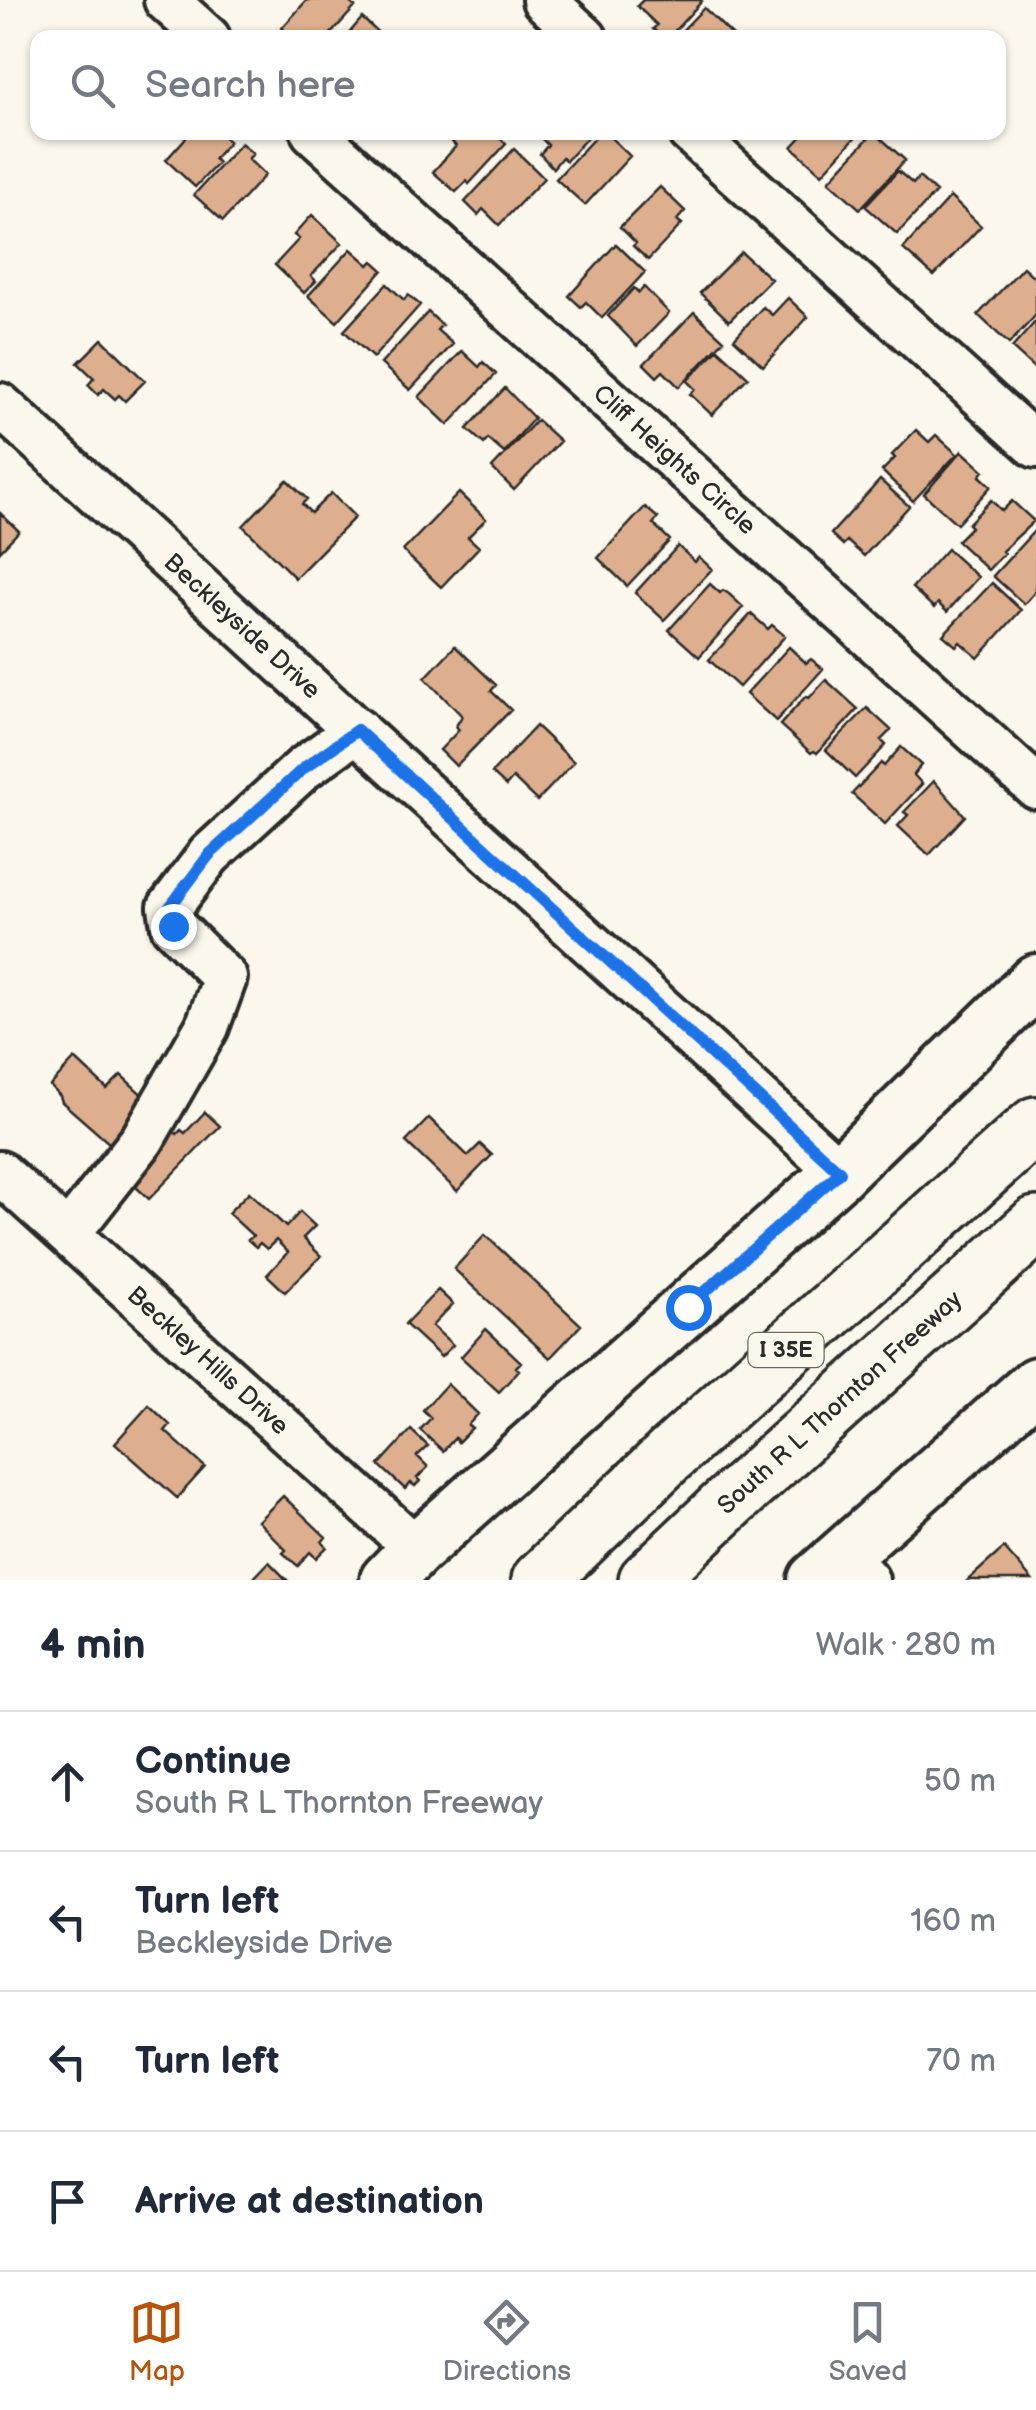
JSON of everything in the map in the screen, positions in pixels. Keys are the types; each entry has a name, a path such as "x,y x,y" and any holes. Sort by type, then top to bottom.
{"highway":[{"name":"I 35E","path":"540,1580 669,1456 1036,1125"},
{"name":"South R L Thornton Freeway","path":"647,1580 1036,1225"}],"main road":[{"path":"402,1565 840,1172 1036,981"},
{"path":"842,1571 1036,1384"}],"street":[{"path":"166,0 199,30"},
{"path":"544,0 576,30"},
{"name":"Cliff Heights Circle","path":"321,140 1036,788"},
{"path":"699,140 1036,446"},
{"name":"Beckleyside Drive","path":"0,405 840,1172"},
{"path":"68,1234 142,1140 207,1027 225,978 173,926 170,907 209,855 304,768 357,730"},
{"name":"Beckley Hills Drive","path":"0,1173 68,1234 402,1565"}],"building":[{"path":"307,0 347,0 355,7 334,30 282,28"},
{"path":"643,0 702,1 675,30 654,30 657,25 637,6"},
{"path":"704,8 727,30 683,30"},
{"path":"362,18 375,30 352,30"},
{"path":"184,140 229,142 214,159 218,163 195,187 166,160"},
{"path":"502,140 506,144 469,184 467,181 456,192 433,172 456,146 452,142"},
{"path":"543,140 585,140 566,161 562,157 553,168 540,154 548,145"},
{"path":"593,140 613,140 630,156 585,205 556,179"},
{"path":"799,140 853,140 822,174 792,147"},
{"path":"867,140 883,140 905,160 860,209 829,181"},
{"path":"241,143 253,154 248,159 265,175 223,221 194,195"},
{"path":"514,149 544,178 499,225 483,209 478,215 465,202"},
{"path":"898,171 913,184 919,177 936,192 897,234 865,206"},
{"path":"660,187 685,211 677,220 682,224 648,260 620,227"},
{"path":"950,197 981,226 934,276 903,249"},
{"path":"312,215 342,243 311,276 316,281 304,293 275,265 299,239 294,235"},
{"path":"616,244 645,272 602,318 586,302 581,307 569,296"},
{"path":"351,249 369,265 373,261 383,270 337,322 308,296"},
{"path":"741,252 771,279 729,321 700,293"},
{"path":"1023,267 1036,279 1036,315 1009,344 978,315"},
{"path":"387,284 404,300 408,295 420,305 373,358 344,331"},
{"path":"644,287 669,313 637,346 608,316 634,288 639,293"},
{"path":"788,298 808,317 763,366 734,339 763,307 772,315"},
{"path":"428,312 442,325 437,330 453,344 410,390 381,364"},
{"path":"694,312 724,340 679,387 663,371 657,377 644,364"},
{"path":"1036,321 1036,370 1012,348"},
{"path":"102,339 145,381 125,401 119,395 115,399 104,389 98,395 88,385 94,378 78,363"},
{"path":"718,349 748,377 712,415 690,394 695,389 687,381"},
{"path":"462,351 479,367 483,362 496,374 448,425 419,397"},
{"path":"505,388 534,418 504,453 488,439 484,444 467,429"},
{"path":"537,420 560,441 514,490 492,468"},
{"path":"916,430 929,442 936,435 957,454 913,501 882,471"},
{"path":"962,451 984,471 980,476 991,486 957,524 924,494"},
{"path":"287,480 307,499 302,504 311,513 331,493 355,517 295,578 243,526"},
{"path":"880,480 909,506 864,556 847,541 843,545 831,534"},
{"path":"459,493 486,519 468,537 479,547 441,587 403,551"},
{"path":"991,500 1002,511 1012,501 1034,521 988,570 957,541"},
{"path":"645,507 658,518 653,524 670,540 627,586 598,558"},
{"path":"0,513 19,531 0,551"},
{"path":"1036,529 1036,591 1024,604 993,576"},
{"path":"678,546 695,562 699,557 712,569 664,620 635,593"},
{"path":"947,549 978,577 947,612 938,603 934,608 912,588"},
{"path":"992,583 1021,610 978,658 960,642 956,646 943,635"},
{"path":"710,584 743,607 699,657 669,630"},
{"path":"751,614 768,629 772,625 785,636 739,687 709,660"},
{"path":"455,646 496,685 491,691 511,710 456,766 440,750 459,730 456,726 462,716 425,678"},
{"path":"789,647 806,663 811,659 823,669 776,721 746,694"},
{"path":"826,680 858,709 817,753 811,753 780,725"},
{"path":"867,708 891,730 881,740 886,745 855,778 826,750"},
{"path":"536,726 574,762 537,801 513,778 506,786 492,773"},
{"path":"901,747 921,765 914,775 922,784 885,824 852,794"},
{"path":"934,781 965,816 929,855 898,826 908,815 904,812"},
{"path":"75,1059 107,1089 121,1075 150,1102 110,1144 62,1102 50,1086"},
{"path":"205,1112 220,1126 149,1199 125,1177 165,1125 177,1134 181,1130 185,1133"},
{"path":"429,1118 468,1156 480,1144 492,1155 457,1191 406,1142"},
{"path":"249,1192 286,1227 300,1212 315,1226 303,1238 321,1256 285,1292 267,1275 288,1252 276,1240 267,1249 260,1243 256,1247 248,1240 253,1236 228,1213"},
{"path":"485,1235 581,1325 550,1358 454,1269"},
{"path":"438,1290 453,1304 432,1326 453,1345 441,1357 405,1324"},
{"path":"486,1329 521,1362 516,1367 519,1370 499,1392 461,1357"},
{"path":"447,1384 478,1414 468,1425 472,1428 443,1451 420,1430 431,1418 423,1410"},
{"path":"149,1405 170,1425 165,1431 205,1467 177,1498 115,1443"},
{"path":"411,1430 428,1446 417,1456 428,1467 415,1486 411,1483 405,1489 379,1465"},
{"path":"283,1496 326,1537 322,1542 327,1547 316,1558 310,1552 298,1566 258,1521"},
{"path":"1004,1548 1032,1580 968,1580 996,1555"},
{"path":"269,1562 287,1580 252,1580"}],"route":[{"path":"173,926 170,907 209,855 304,768 357,730 840,1172 688,1307"}]}
